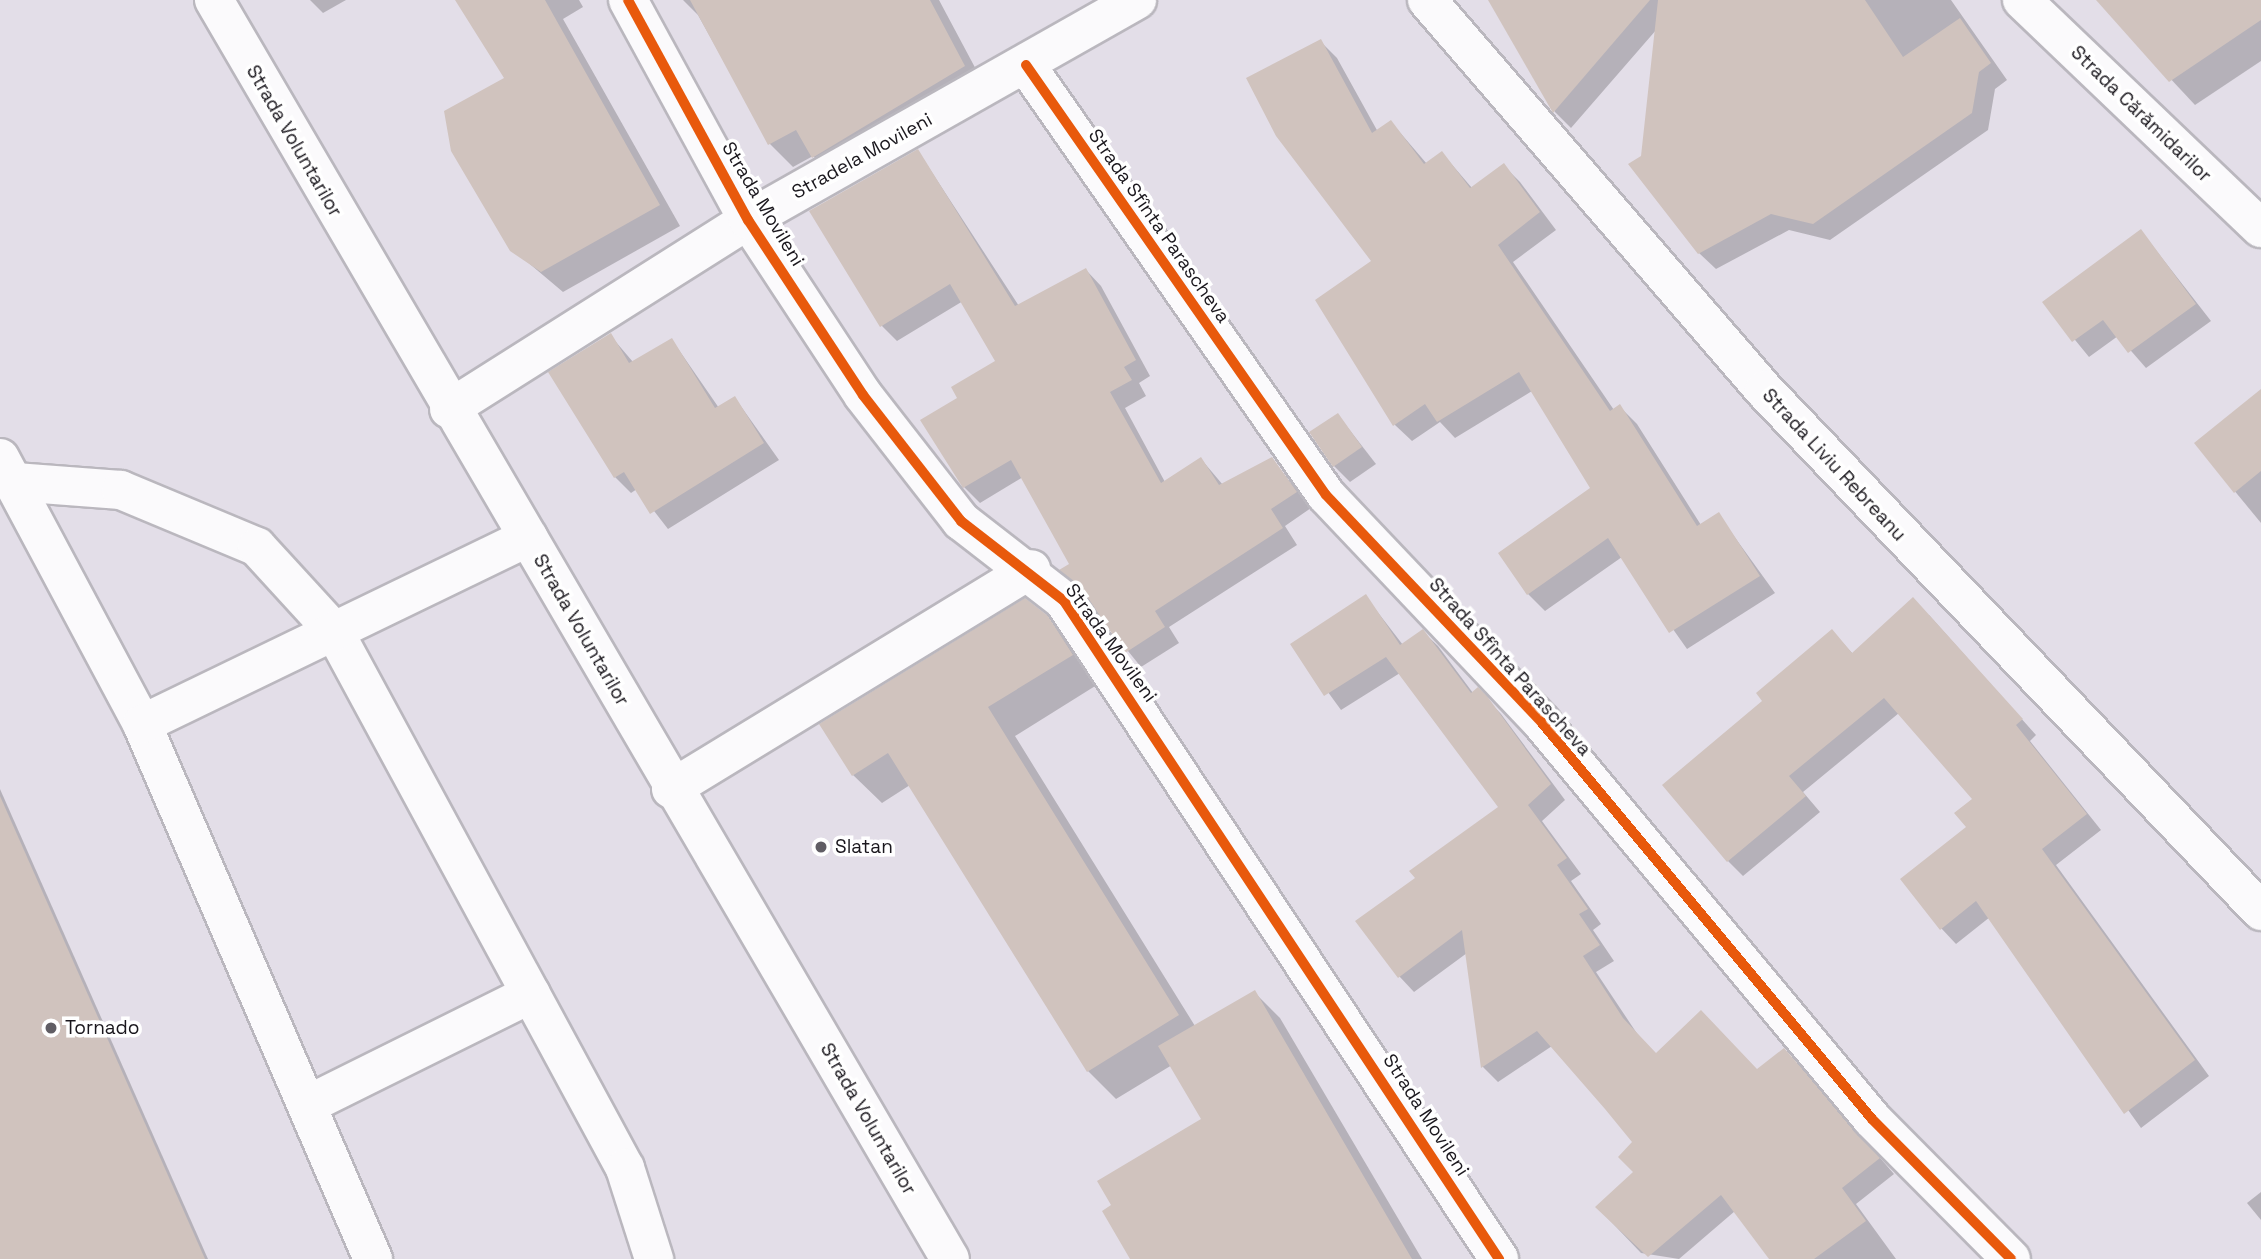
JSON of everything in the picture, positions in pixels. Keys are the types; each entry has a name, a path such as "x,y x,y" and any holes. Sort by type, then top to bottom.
{"street":[{"name":"Strada Voluntarilor","path":"214,0 449,409 528,537 671,789 950,1259"},
{"name":"Strada Movileni","path":"628,0 748,220 863,395 961,521 1031,569 1064,601 1499,1259"},
{"name":"Stradela Movileni","path":"449,409 748,220 1137,0"},
{"name":"Strada Liviu Rebreanu","path":"1427,0 1764,390 2261,911"},
{"name":"Strada Cărămidarilor","path":"2022,0 2261,228"},
{"name":"Strada Sfînta Parascheva","path":"1026,65 1326,495 1542,723 1872,1119 2011,1259"},
{"path":"7,470 121,490 257,547 334,631 625,1168 654,1259"},
{"path":"7,470 142,724 373,1259"},
{"path":"142,724 528,537"},
{"path":"671,789 1031,569"},
{"path":"307,1105 531,994"}],"building":[{"path":"455,0 545,0 660,205 541,272 510,251 451,151 444,111 504,78"},
{"path":"690,0 930,0 965,66 812,158 796,130 768,145"},
{"path":"1488,0 1650,0 1553,113"},
{"path":"1658,0 1865,0 1903,57 1960,18 1991,63 1979,72 1972,113 1813,224 1771,214 1698,254 1628,164 1641,156"},
{"path":"2096,0 2261,0 2261,20 2169,82"},
{"path":"1321,39 1372,133 1391,120 1424,164 1442,151 1470,188 1504,163 1540,212 1498,245 1610,411 1620,404 1697,526 1719,512 1760,576 1669,633 1608,538 1527,595 1498,553 1590,488 1519,372 1437,422 1425,404 1393,426 1315,300 1371,261 1276,136 1246,78"},
{"path":"918,149 1015,306 1086,268 1136,360 1124,367 1132,380 1110,392 1161,483 1201,457 1219,485 1272,457 1297,492 1271,509 1283,528 1155,611 1165,627 1125,653 1082,589 1059,570 1069,564 1011,460 963,488 920,420 957,398 951,387 995,361 950,284 880,327 809,211"},
{"path":"2141,229 2196,304 2128,353 2103,320 2072,342 2042,302"},
{"path":"611,333 629,363 672,338 715,408 735,396 764,443 650,514 624,472 614,478 548,372"},
{"path":"2261,389 2261,471 2234,493 2194,443"},
{"path":"1338,413 1362,447 1333,467 1309,432"},
{"path":"1366,594 1400,645 1423,629 1471,693 1478,687 1487,696 1551,784 1528,805 1567,858 1557,865 1588,909 1579,914 1600,945 1583,956 1623,1018 1656,1053 1701,1010 1757,1069 1784,1048 1880,1158 1842,1188 1866,1221 1814,1259 1769,1259 1721,1195 1648,1257 1595,1207 1633,1172 1618,1157 1632,1142 1537,1031 1481,1068 1462,930 1398,978 1355,921 1415,878 1409,871 1498,807 1386,657 1324,696 1290,644"},
{"path":"1913,597 2023,719 2016,725 2087,814 2042,849 2195,1060 2124,1114 1976,901 1940,930 1900,879 1966,827 1954,813 1972,799 1884,698 1789,776 1806,796 1727,862 1662,785 1762,701 1756,693 1832,629 1852,653"},
{"path":"1025,598 1048,616 1073,655 988,707 1179,1015 1087,1072 888,753 852,776 819,724"},
{"name":"Tornado","path":"0,796 205,1259 0,1259"},
{"path":"1255,990 1412,1259 1130,1259 1102,1211 1111,1205 1097,1181 1201,1119 1158,1046"}],"cycle path":[{"path":"628,0 748,220 863,395 961,521 1064,601 1499,1259"},
{"path":"1026,65 1326,495 1542,723 1872,1119 2011,1259"}],"place":[{"name":"Slatan","path":"821,847"},
{"name":"Tornado","path":"51,1028"}]}
